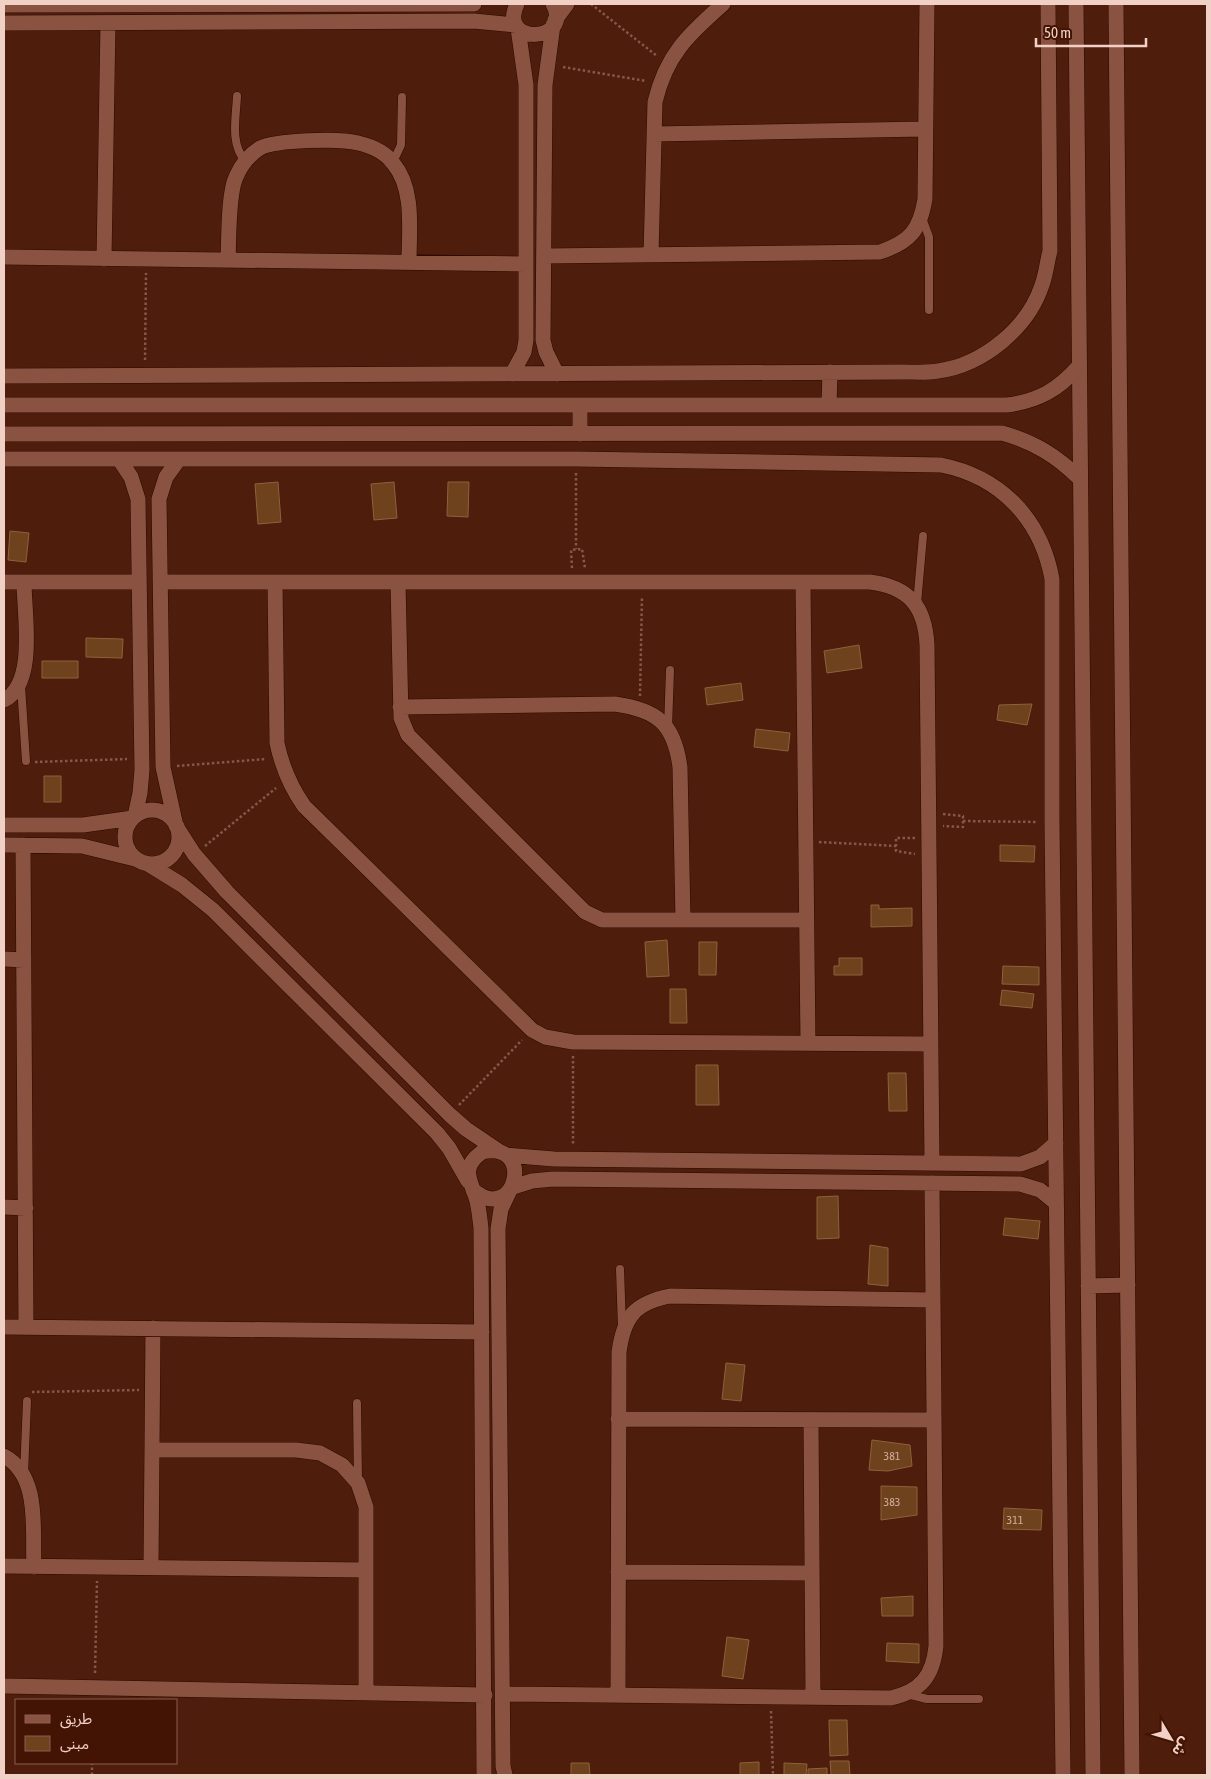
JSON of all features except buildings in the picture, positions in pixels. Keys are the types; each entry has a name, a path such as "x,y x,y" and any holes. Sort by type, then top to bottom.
{"street":[{"path":"5,5 474,4"},
{"path":"512,374 519,364 526,340 526,85 514,12 517,4"},
{"path":"553,4 556,13 546,65 543,340 556,374"},
{"path":"4,23 474,21 517,26 532,36 548,31 568,4"},
{"path":"651,255 655,102 660,83 667,64 690,33 723,4"},
{"path":"544,256 880,252 898,246 912,234 922,218 925,199 924,129 927,4"},
{"path":"4,376 938,371 972,361 1002,342 1026,317 1042,286 1050,251 1048,4"},
{"path":"1076,4 1093,1775"},
{"path":"1116,4 1132,1775"},
{"path":"104,258 108,23"},
{"path":"654,134 924,129"},
{"path":"228,260 235,178 245,161 261,148 280,142 356,142 376,149 393,162 404,181 408,202 410,262"},
{"path":"4,257 526,264"},
{"path":"4,405 1007,405 1028,402 1048,394 1065,382 1079,366"},
{"path":"830,372 830,405"},
{"path":"580,405 580,434"},
{"path":"4,434 1002,434 1024,440 1045,449 1064,462 1080,479"},
{"path":"473,434 477,459"},
{"path":"119,459 132,477 138,499 142,782 134,817"},
{"path":"4,845 82,846 142,861 166,860 177,847 177,827 163,767 160,499 166,477 179,459"},
{"path":"4,460 576,459 941,465 971,473 998,488 1010,497 1030,521 1045,549 1052,579 1052,822 1063,1775"},
{"path":"4,582 139,582"},
{"path":"4,700 9,698 21,684 26,666 24,582"},
{"path":"161,582 870,582 888,584 904,593 917,606 926,624 927,638 932,1163"},
{"path":"275,582 277,743 287,779 304,806 532,1030 558,1041 573,1042 931,1044"},
{"path":"398,582 400,707 403,727 414,742 589,915 602,920 806,920"},
{"path":"803,582 808,1043"},
{"path":"400,707 614,704 640,707 656,716 668,728 678,746 683,920"},
{"path":"505,1775 498,1230 501,1209 511,1189 516,1173 511,1160 466,1129 450,1115 227,892 194,854 177,827 166,814 158,811 142,812 134,817 128,824 125,839 126,846 142,861 182,884 212,910 430,1126 449,1148 471,1187 487,1198 504,1196 511,1189 532,1181 553,1179 1020,1184 1040,1190 1056,1203"},
{"path":"4,825 83,825 134,817"},
{"path":"23,845 26,1327"},
{"path":"4,960 24,960"},
{"path":"484,1775 481,1228 479,1209 467,1174 469,1165 475,1158 482,1152 573,1159 1021,1164 1040,1157 1056,1143"},
{"path":"503,1694 891,1698 906,1694 919,1686 929,1675 934,1661 932,1183"},
{"path":"4,1207 26,1208"},
{"path":"1088,1286 1128,1285"},
{"path":"618,1696 619,1352 622,1331 632,1312 650,1300 670,1296 933,1300"},
{"path":"4,1327 482,1332"},
{"path":"152,1568 153,1328"},
{"path":"618,1419 934,1420"},
{"path":"811,1420 813,1697"},
{"path":"152,1450 296,1450 320,1453 342,1465 358,1483 366,1507 366,1693"},
{"path":"4,1456 12,1461 24,1474 30,1491 34,1567"},
{"path":"4,1566 366,1570"},
{"path":"618,1572 812,1572"},
{"path":"4,1686 485,1695"}],"lane":[{"path":"237,96 235,139 236,147 245,161"},
{"path":"393,162 401,145 402,96"},
{"path":"922,218 929,236 929,310"},
{"path":"917,606 923,536"},
{"path":"668,728 670,670"},
{"path":"21,684 26,761"},
{"path":"620,1269 622,1331"},
{"path":"24,1474 27,1401"},
{"path":"357,1404 358,1483"},
{"path":"906,1694 927,1699 979,1699"}],"path":[{"path":"592,4 667,64"},
{"path":"546,65 660,83"},
{"path":"144,376 147,259"},
{"path":"576,459 576,549"},
{"path":"576,549 584,550 579,582 571,551 576,549"},
{"path":"640,707 642,582"},
{"path":"163,767 280,758"},
{"path":"26,761 142,759"},
{"path":"194,854 287,779"},
{"path":"929,825 962,827 962,815 929,825 898,837 897,853 929,855"},
{"path":"963,821 1052,822"},
{"path":"806,841 896,846"},
{"path":"450,1115 532,1030"},
{"path":"573,1042 573,1159"},
{"path":"27,1401 28,1396 36,1390 153,1390"},
{"path":"94,1688 97,1567"},
{"path":"771,1697 773,1775"}]}
